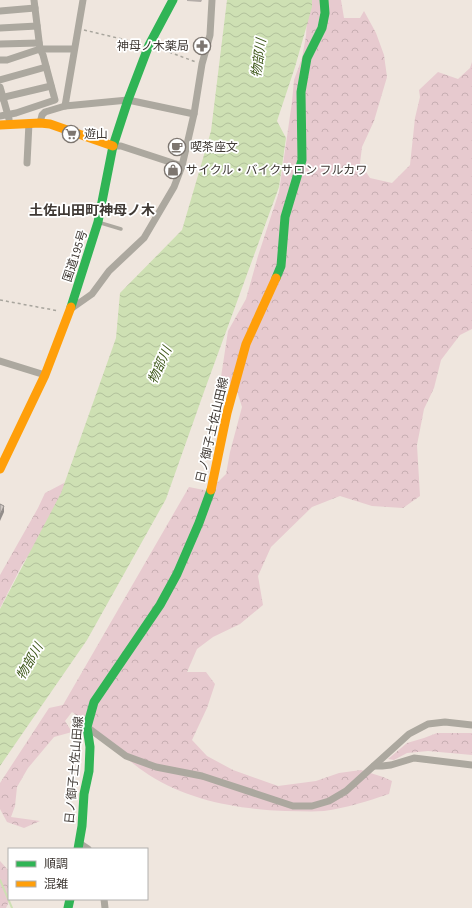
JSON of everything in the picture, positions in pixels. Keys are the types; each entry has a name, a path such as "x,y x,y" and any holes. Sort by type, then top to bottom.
{"main road":[{"name":"国道195号","path":"0,469 45,375 70,311 98,222 113,146 128,100 148,47 173,0"},
{"name":"日ノ御子土佐山田線","path":"78,846 82,826 84,794 89,771 90,748 88,727 94,702 110,676 160,605 177,574 199,523 212,486 227,413 246,344 281,266 285,217 302,160 301,92 307,58 322,28 325,13 324,0"},
{"path":"0,125 6,118 29,123 50,124 113,146"}],"street":[{"path":"0,87 6,118 55,100 43,55 39,46 34,0"},
{"path":"65,106 83,0"},
{"path":"70,311 92,294 109,271 144,238 174,187 182,166 194,114 202,64 210,35 212,0"},
{"path":"0,11 35,8"},
{"path":"0,28 37,26"},
{"path":"0,44 74,49"},
{"path":"0,60 7,60 39,46"},
{"path":"0,80 46,67"},
{"path":"1,97 51,86"},
{"path":"40,123 42,115 45,112 65,106 128,100 194,114"},
{"path":"27,163 29,123"},
{"path":"113,146 122,146 182,166"},
{"path":"0,361 45,375"},
{"path":"88,727 118,752 156,767 220,781 294,806 312,806 329,801 346,791 409,734 428,724 445,722 472,726"},
{"path":"374,766 391,765 414,758 472,765"}],"lane":[{"path":"98,222 121,229"}],"path":[{"path":"78,29 126,40 202,64"},
{"path":"0,300 70,311"}],"green space":[{"path":"308,0 341,0 344,18 360,18 364,11 376,33 384,55 387,77 374,121 362,147 360,163 370,178 392,183 410,165 415,118 420,97 419,90 438,72 458,79 470,68 472,62 472,329 460,335 441,360 434,388 424,409 417,445 420,496 403,508 372,506 340,496 312,507 271,547 258,576 263,605 240,624 213,637 197,649 187,672 206,672 215,684 207,708 192,740 207,756 233,770 278,786 316,781 339,773 361,770 392,781 389,794 349,806 319,811 267,810 232,806 215,802 181,791 149,775 72,712 65,721 72,732 54,737 28,768 17,787 15,806 11,817 40,821 24,828 7,822 0,809 0,783 49,708 63,705 189,487 209,491 226,474 230,452 242,407 236,388 221,377 228,331 246,299 258,256 279,192 294,80 302,58 306,36"},
{"path":"66,482 62,503 22,565 0,608 0,575 45,493"},
{"path":"437,733 472,733 472,755 428,751 407,753 394,760 388,759 407,743"},
{"path":"0,861 8,870 8,900 10,900 6,908 0,908"}],"water":[{"name":"物部川","path":"227,0 312,0 312,7 295,67 277,121 286,138 279,187 166,499 87,640 0,766 0,609 61,493 116,338 120,293 182,230 211,131"}],"building":[{"path":"0,504 4,506 0,515"}],"waterway":[{"path":"0,880 8,899"},
{"path":"9,900 12,908"}],"traffic: fast":[{"path":"71,307 98,222 113,146 128,100 149,45 173,0"},
{"path":"276,278 281,266 285,217 302,160 301,92 307,58 322,28 325,13 324,0"},
{"path":"78,848 82,826 84,794 89,771 90,747 87,727 94,702 160,605 177,574 199,523 211,490"},
{"path":"68,908 70,900"}],"traffic: slow":[{"path":"0,125 50,124 113,146"},
{"path":"211,490 227,413 246,344 276,278"},
{"path":"0,469 45,375 71,307"}],"place":[{"name":"神母ノ木薬局","path":"202,46"},
{"name":"遊山","path":"71,134"},
{"name":"喫茶座文","path":"177,147"},
{"name":"サイクル・バイクサロン フルカワ","path":"173,170"}],"district":[{"name":"土佐山田町神母ノ木","path":"92,210"}]}
